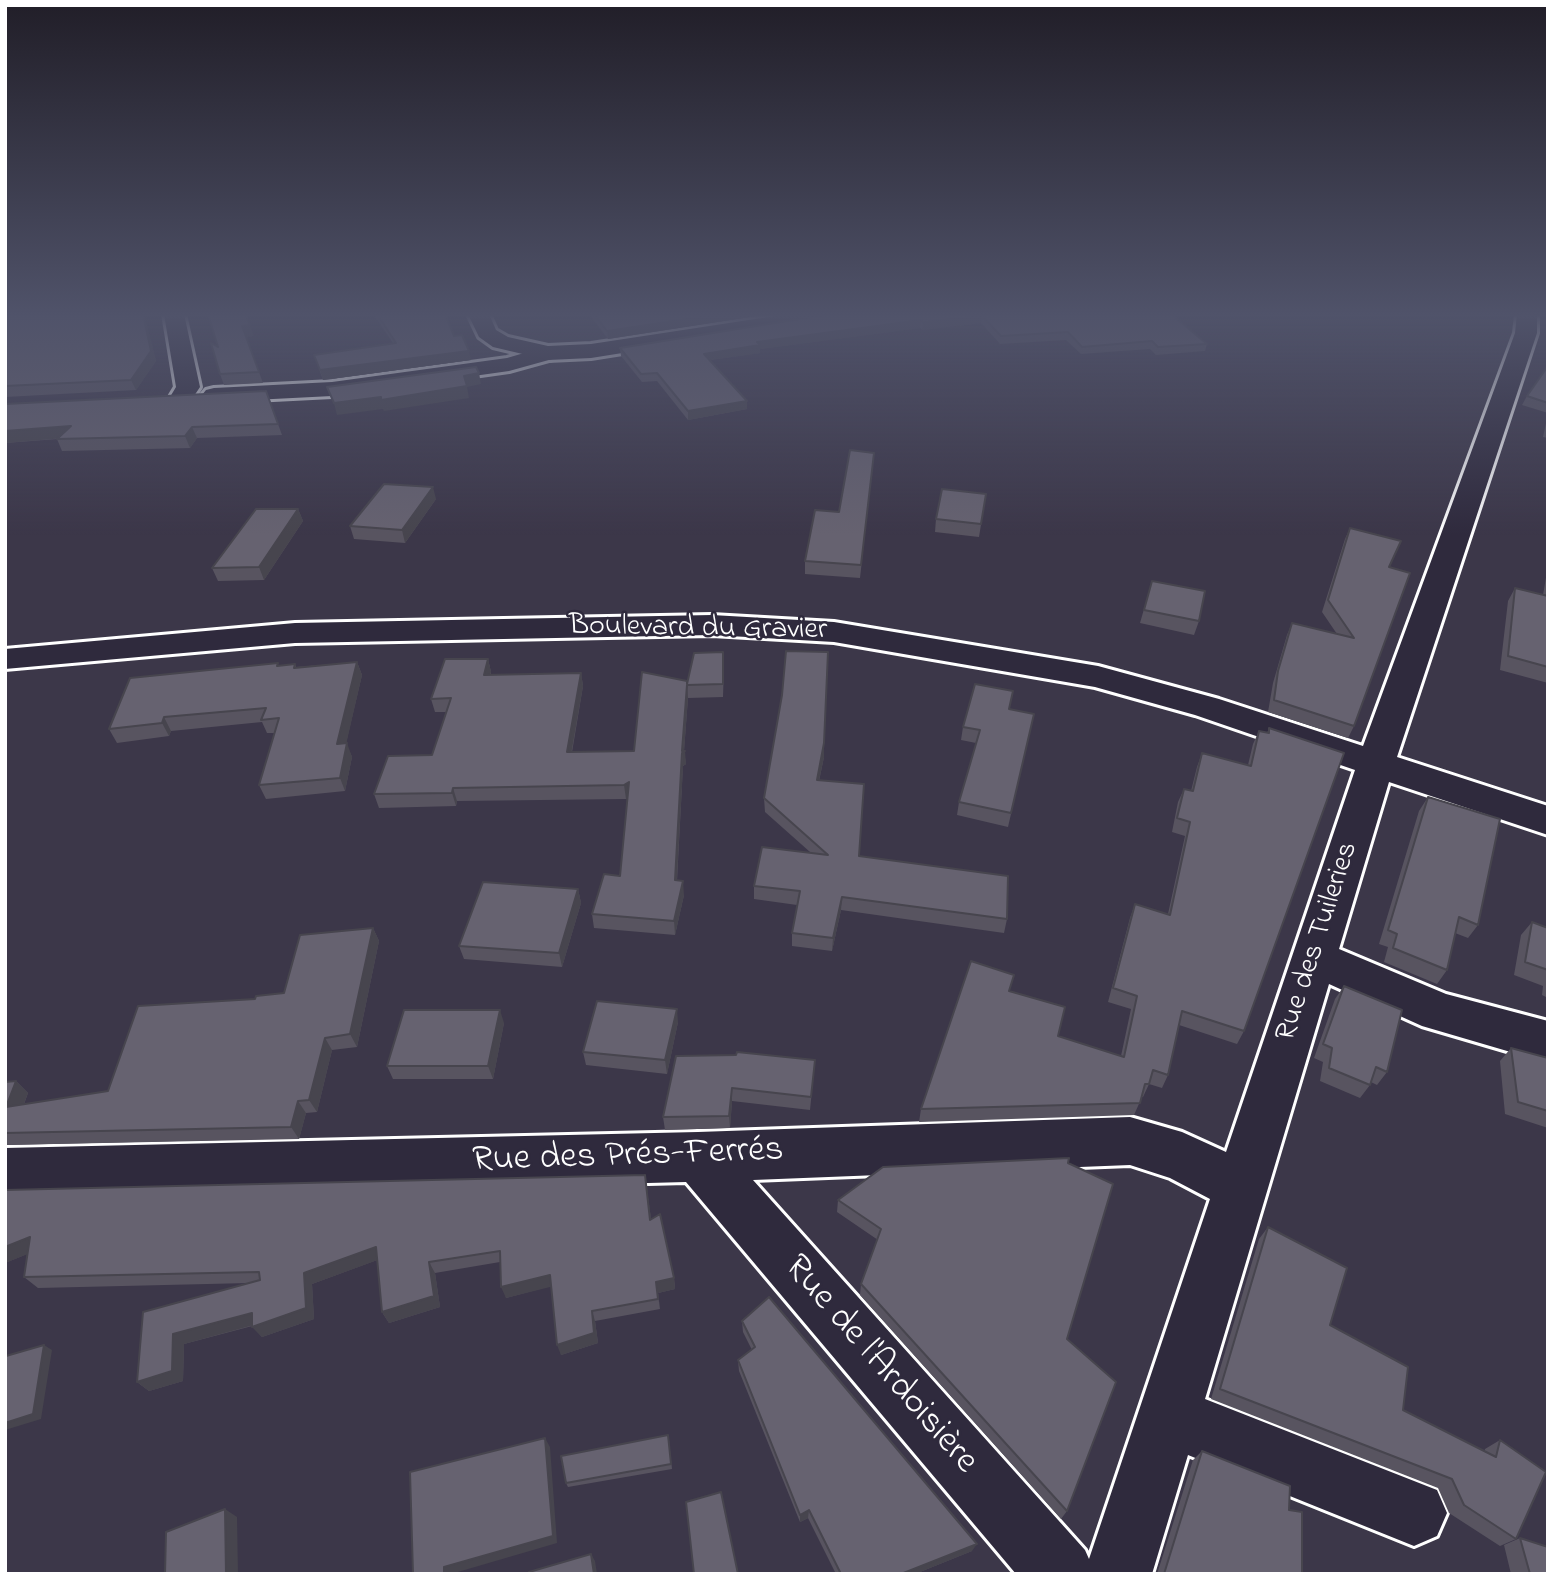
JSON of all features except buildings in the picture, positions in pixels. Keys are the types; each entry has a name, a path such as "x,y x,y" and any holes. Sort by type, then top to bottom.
{"street":[{"path":"181,397 188,388"},
{"path":"154,398 334,388"},
{"name":"Rue des Tuileries","path":"1118,1574 1376,763 1507,388"},
{"name":"Boulevard du Gravier","path":"5,659 295,633 699,625 834,632 1098,677 1207,707 1548,821"},
{"path":"1314,958 1439,1012 1548,1042"},
{"name":"Rue des Prés-Ferrés","path":"5,1174 698,1157 1130,1141 1182,1157 1241,1187"},
{"name":"Rue de l'Ardoisière","path":"698,1157 1060,1574"},
{"path":"1169,1416 1413,1513"}]}
